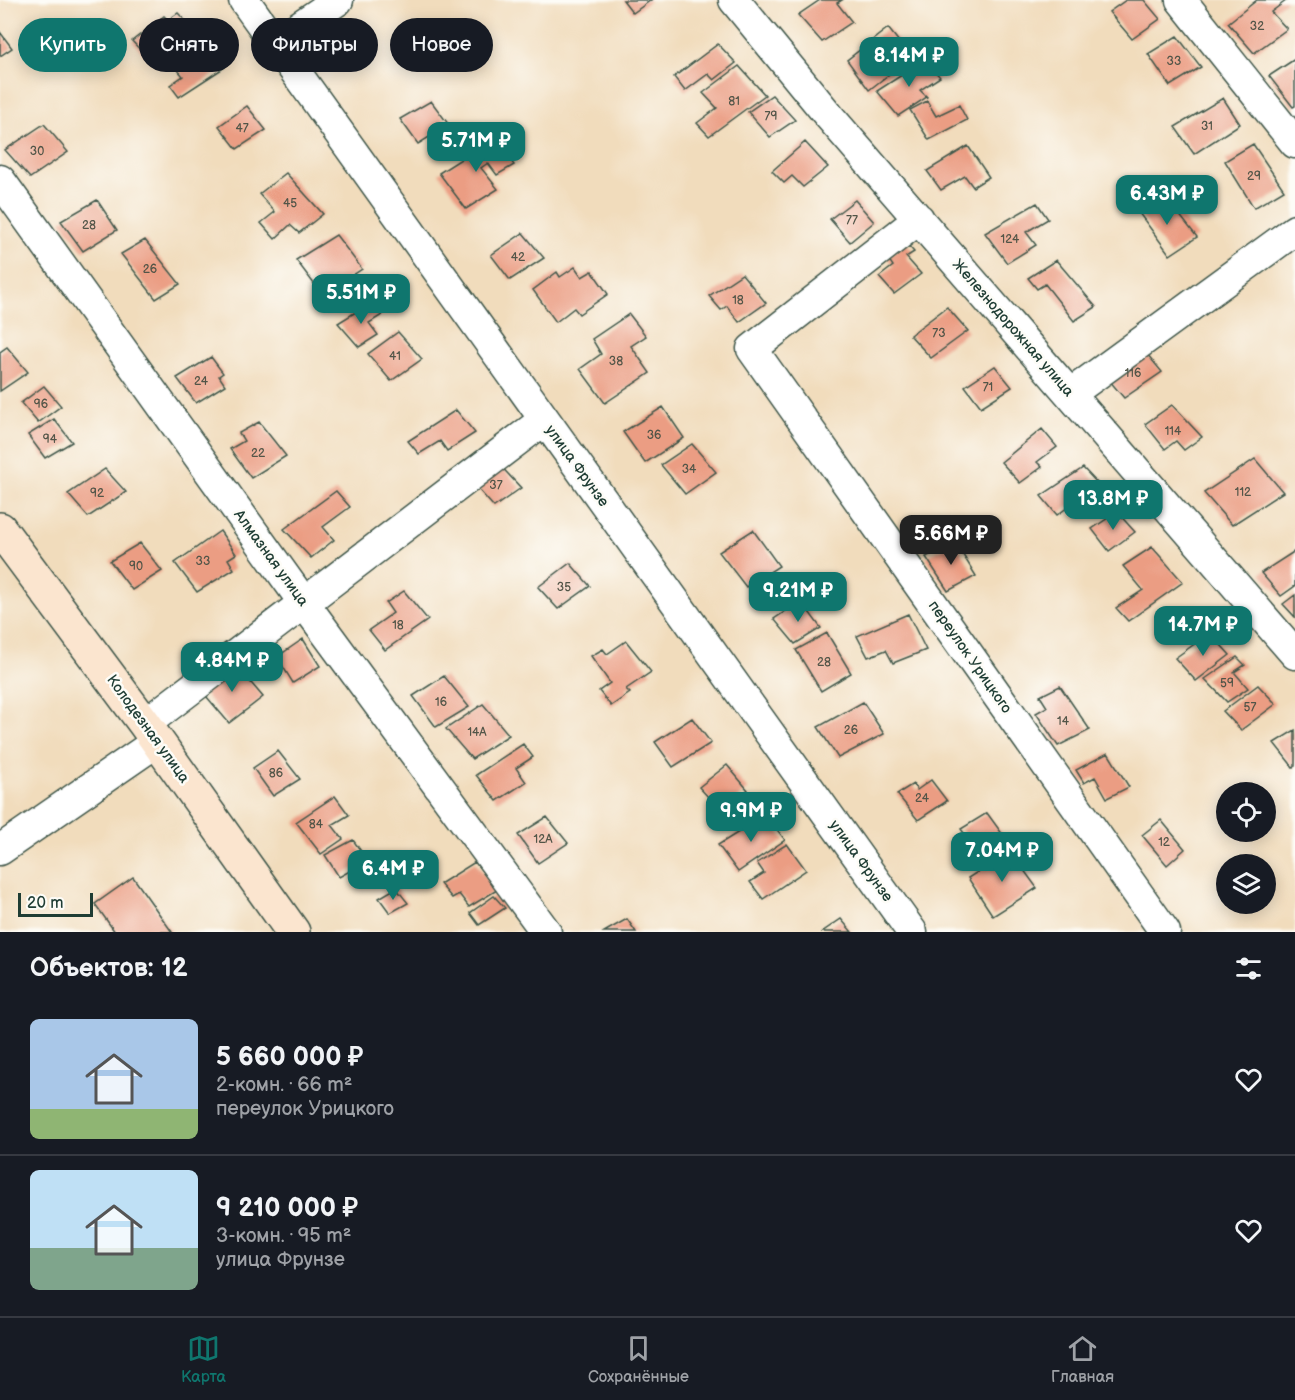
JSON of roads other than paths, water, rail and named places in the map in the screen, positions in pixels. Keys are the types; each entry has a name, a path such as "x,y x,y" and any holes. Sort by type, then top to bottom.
{"main road":[{"name":"Колодезная улица","path":"0,529 152,733 293,932"}],"street":[{"name":"улица Фрунзе","path":"244,0 257,18"},
{"path":"312,18 338,0"},
{"name":"Железнодорожная улица","path":"734,0 919,219 1295,654"},
{"path":"1181,0 1295,143"},
{"name":"улица Фрунзе","path":"296,72 912,932"},
{"name":"Алмазная улица","path":"0,180 304,603 546,932"},
{"name":"переулок Урицкого","path":"919,219 752,349 1165,932"},
{"path":"1070,394 1295,230"},
{"path":"0,850 152,733 304,603 544,420"}]}
